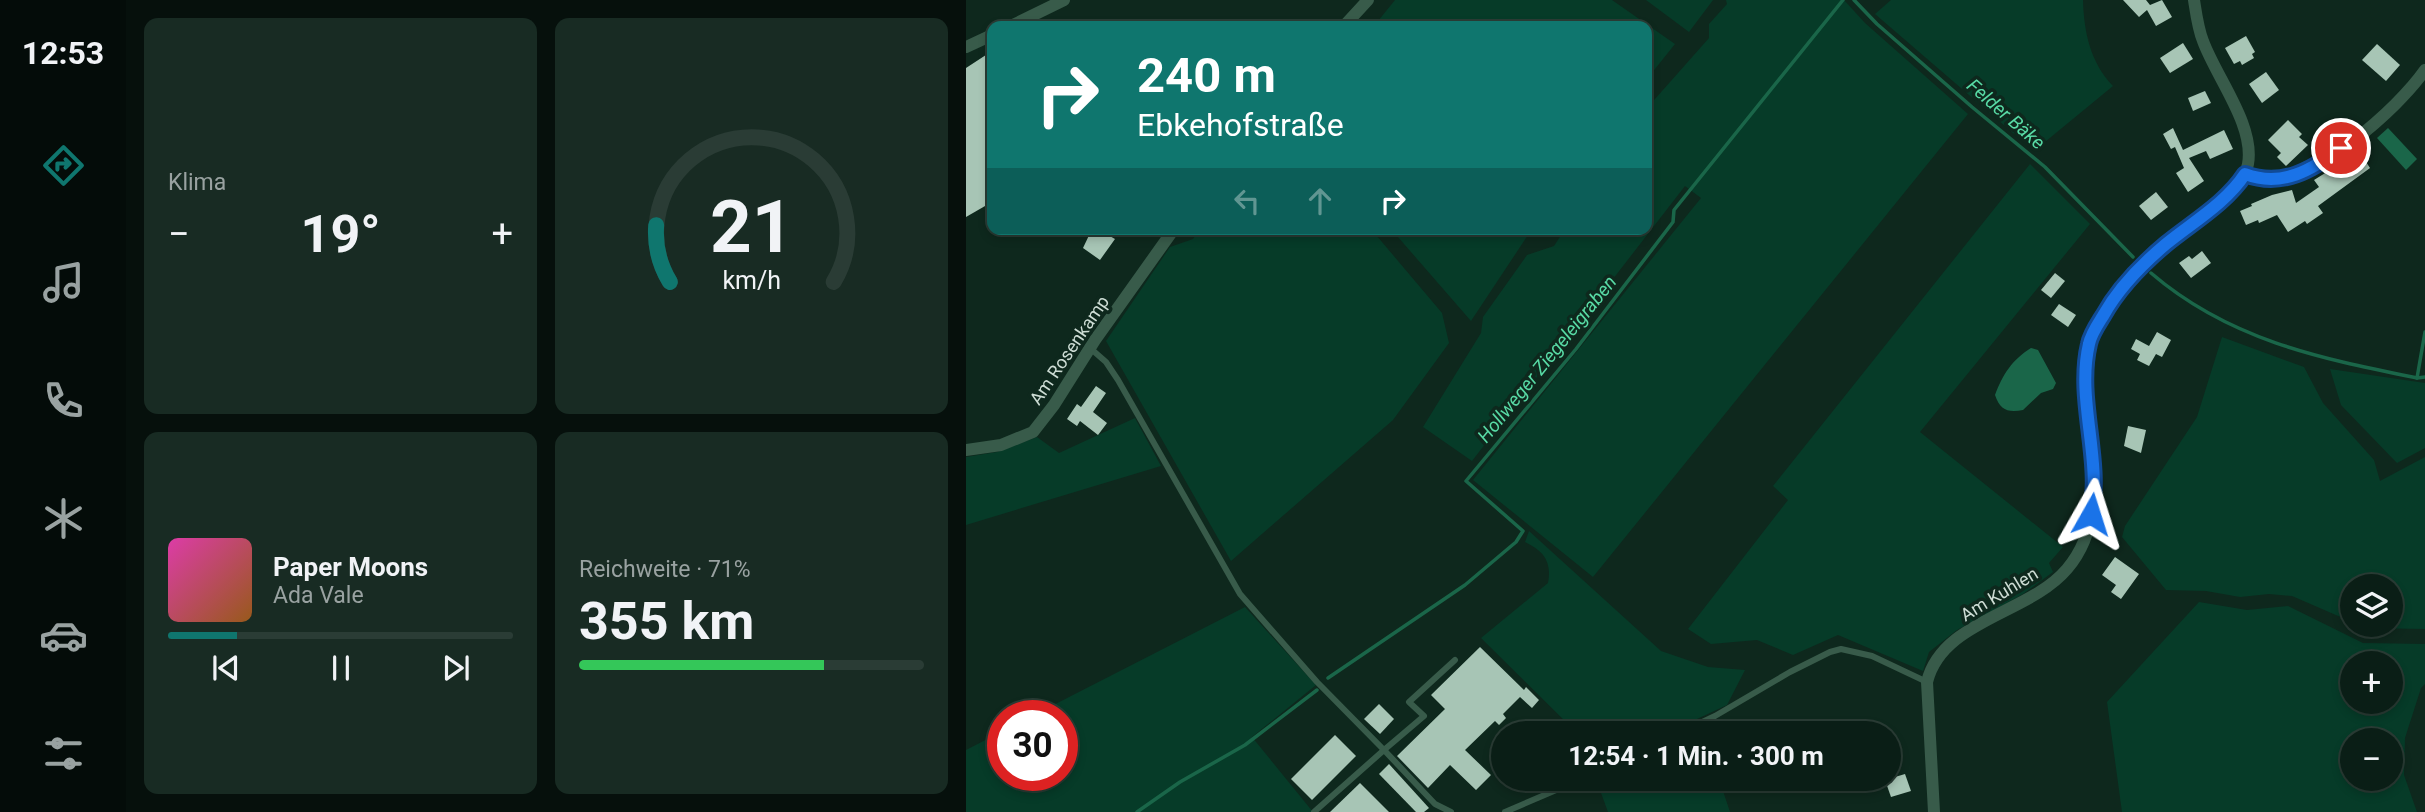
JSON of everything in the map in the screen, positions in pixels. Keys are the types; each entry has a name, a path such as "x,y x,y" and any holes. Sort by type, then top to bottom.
{"street":[{"path":"1021,21 1064,0"},
{"path":"1349,21 1368,0"},
{"path":"2194,0 2202,40 2244,130 2249,148 2245,174 2263,180 2288,177 2321,163 2382,117 2425,70"},
{"path":"966,47 987,37"},
{"name":"Am Kuhlen","path":"1927,682 1931,667 1951,643 2042,590 2068,569 2086,533 2094,498 2095,477 2086,395 2089,344 2095,330 2111,301 2137,269 2208,211 2234,188 2245,174"},
{"name":"Am Rosenkamp","path":"966,450 1001,445 1033,432 1055,405 1090,348 1170,235"},
{"path":"1927,682 1934,812"}],"lane":[{"path":"1090,348 1106,362 1118,380 1240,594 1317,682 1435,804 1451,812"},
{"path":"1704,721 1790,672 1841,649 1872,656 1927,682"},
{"path":"1314,812 1424,716 1409,702 1455,660"},
{"path":"1505,812 1554,791"}],"shaded area":[{"path":"1395,0 1612,0 1642,21 1378,21"},
{"path":"1646,0 1713,0 1689,32"},
{"path":"1726,0 1844,0 1865,23 1968,114 1593,577 1473,480 1701,198 1685,186 1652,229 1652,102 1709,38 1709,24 1727,4"},
{"path":"1891,0 2083,0 2090,46 2099,67 2113,86 2034,151 1875,14"},
{"path":"1652,28 1675,44 1652,73"},
{"path":"2388,128 2417,159 2406,170 2377,138"},
{"path":"2030,164 2090,224 1920,432 2063,547 2049,563 2053,572 2023,594 1957,630 1929,652 1923,671 1838,635 1793,655 1757,640 1711,644 1688,629 1788,500 1773,486"},
{"path":"1196,235 1376,235 1442,313 1449,343 1393,420 1231,561 1106,341 1170,247 1193,239"},
{"path":"1396,235 1528,235 1471,321"},
{"path":"1561,235 1647,235 1472,461 1423,427 1481,333 1483,317 1527,255 1554,246"},
{"path":"2222,337 2304,367 2323,403 2374,460 2380,481 2425,457 2425,629 2403,629 2403,574 2340,574 2340,617 2292,596 2269,594 2240,597 2206,591 2166,590 2122,537 2125,526 2197,417"},
{"path":"2031,348 2038,350 2056,383 2053,389 2041,393 2023,410 2005,409 1995,395 1998,387 2013,363"},
{"path":"2330,369 2425,383 2425,448 2397,463 2341,405"},
{"path":"1135,418 1161,466 966,525 966,457 997,452 1037,437 1059,453"},
{"path":"1529,531 1661,651 1708,667 1745,670 1727,705 1693,721 1565,721 1481,638 1548,583 1549,569 1545,558 1525,542"},
{"path":"2199,602 2247,610 2288,606 2340,632 2340,637 2351,637 2363,643 2425,644 2425,684 2421,688 2405,738 2404,775 2417,812 2122,812 2107,702"},
{"path":"1245,607 1316,685 1252,737 1313,812 966,812 966,750 987,739 987,791 1078,791 1078,700 1063,700"},
{"path":"1600,791 1723,791 1730,812 1608,812"}],"building":[{"path":"2123,0 2146,0 2150,5 2162,0 2172,17 2156,26 2147,10 2139,17"},
{"path":"2246,36 2255,52 2252,54 2254,58 2242,65 2240,61 2234,64 2225,48"},
{"path":"2183,43 2193,59 2170,73 2160,58"},
{"path":"2377,44 2400,65 2386,81 2362,60"},
{"path":"987,54 987,205 966,217 966,68"},
{"path":"2266,72 2279,90 2262,103 2249,84"},
{"path":"2205,91 2211,103 2193,111 2188,98"},
{"path":"2288,120 2302,134 2299,137 2308,145 2286,166 2277,157 2281,153 2268,140"},
{"path":"2173,128 2183,150 2224,130 2233,149 2210,159 2206,151 2189,158 2204,181 2188,192 2176,173 2184,168 2175,147 2171,149 2163,134"},
{"path":"2361,154 2370,168 2318,206 2323,213 2307,224 2305,221 2288,232 2277,215 2246,225 2240,211 2252,206 2251,204 2292,190 2296,203 2319,187 2314,180"},
{"path":"2156,192 2168,207 2151,220 2139,206"},
{"path":"1089,235 1108,235 1115,239 1100,260 1083,248"},
{"path":"2202,251 2211,263 2191,278 2179,263 2189,256 2192,259"},
{"path":"2055,273 2065,281 2051,298 2041,290"},
{"path":"2059,304 2076,315 2068,327 2051,315"},
{"path":"2157,332 2171,340 2162,357 2156,354 2149,366 2137,360 2140,354 2131,349 2136,339 2149,346"},
{"path":"1096,386 1106,393 1093,412 1107,423 1098,435 1080,421 1077,426 1067,419 1077,404 1081,407"},
{"path":"2128,426 2146,430 2141,453 2124,446"},
{"path":"2115,557 2139,574 2121,599 2111,592 2116,585 2102,575"},
{"path":"1480,647 1524,690 1526,687 1539,700 1532,708 1520,697 1503,714 1506,718 1503,721 1491,721 1491,725 1465,750 1491,775 1476,790 1450,765 1428,788 1397,756 1445,709 1431,695"},
{"path":"1379,704 1394,719 1380,734 1364,719"},
{"path":"1335,735 1356,756 1312,800 1291,779"},
{"path":"1389,764 1429,808 1424,812 1416,812 1379,774"},
{"path":"1905,774 1911,791 1891,797 1889,791 1901,791 1901,775"},
{"path":"1360,783 1389,812 1330,812"}],"waterway":[{"name":"Hollweger Ziegeleigraben","path":"1328,678 1465,585 1516,542 1523,531 1466,481 1576,349 1673,222 1674,210 1843,0"},
{"name":"Felder Bäke","path":"1854,0 1877,24 2045,167 2133,257"},
{"name":"Felder Bäke","path":"2151,273 2212,315 2276,343 2345,363 2417,378 2425,377"},
{"path":"2417,378 2425,332"},
{"name":"Hollweger Ziegeleigraben","path":"1137,812 1180,782 1245,745 1317,690"}],"route":[{"path":"2091,514 2095,477 2086,395 2089,344 2111,301 2137,269 2208,211 2234,188 2245,174 2263,180 2288,177 2321,163 2341,148"}]}
